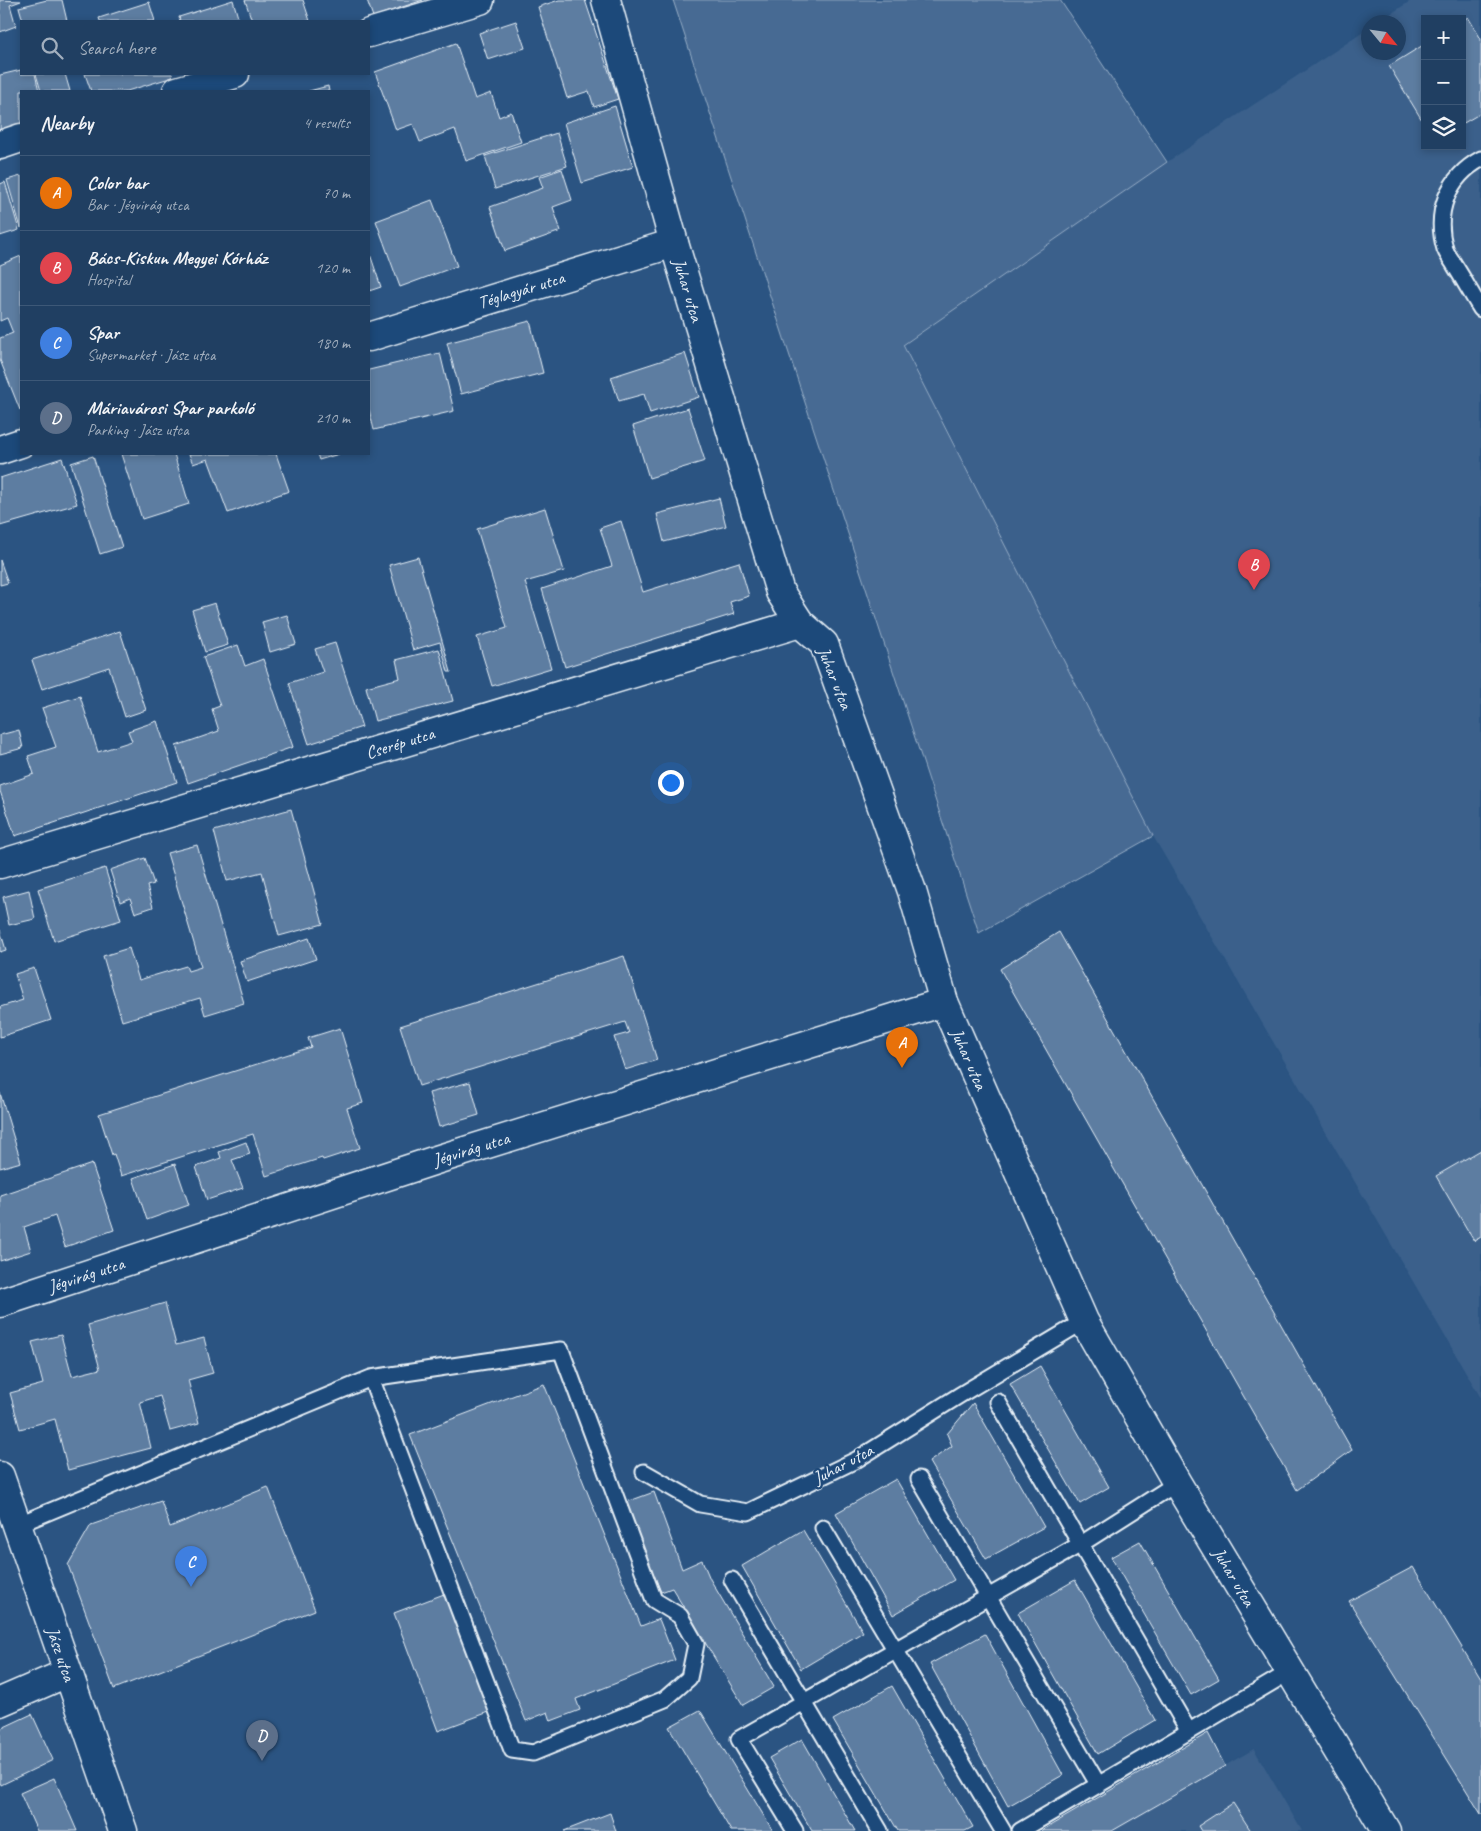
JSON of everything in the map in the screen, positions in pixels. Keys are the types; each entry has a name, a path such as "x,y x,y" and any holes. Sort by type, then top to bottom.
{"street":[{"path":"370,33 480,0"},
{"name":"Juhar utca","path":"606,0 674,243 780,592 800,623 824,644 912,891 944,1002 1084,1321 1177,1483 1386,1831"},
{"path":"180,90 232,75"},
{"path":"0,144 20,138"},
{"name":"Téglagyár utca","path":"370,336 674,243"},
{"path":"0,450 20,443"},
{"name":"Cserép utca","path":"0,864 800,623"},
{"name":"Jégvirág utca","path":"0,1303 446,1157 944,1002"},
{"name":"Jász utca","path":"1,1482 123,1831"},
{"path":"0,1702 67,1673"}],"lane":[{"path":"1481,159 1468,166 1455,179 1445,200 1442,223 1445,250 1481,309"},
{"name":"Juhar utca","path":"644,1472 700,1504 748,1512 856,1460 1084,1321"},
{"path":"17,1525 371,1378 561,1350 654,1600 680,1616 696,1644 689,1678 665,1699 533,1753 512,1750 371,1378"},
{"path":"998,1402 1188,1730"},
{"path":"919,1479 1098,1784"},
{"path":"795,1831 740,1739 1081,1544 1177,1483"},
{"path":"823,1528 1003,1831"},
{"path":"732,1580 880,1831"},
{"path":"1020,1831 1188,1730 1291,1671"}],"shaded area":[{"path":"673,0 1060,0 1167,162 903,345 1153,836 979,933"},
{"path":"1412,0 1481,0 1481,1398 1153,836 903,344 1167,162 1361,34 1361,60 1406,60 1406,15 1389,15"},
{"path":"1254,1749 1302,1831 1112,1831"}],"building":[{"path":"0,0 21,1 10,5 16,26 0,32"},
{"path":"47,0 62,0 67,20 23,20 19,7"},
{"path":"233,0 239,20 180,20 179,17"},
{"path":"245,0 303,0 310,20 252,20"},
{"path":"367,0 423,0 373,17"},
{"path":"559,0 585,0 618,99 594,107 589,91 567,98 538,7"},
{"path":"149,2 155,20 100,20 99,18"},
{"path":"1468,17 1481,39 1481,113 1466,122 1466,60 1466,18"},
{"path":"516,21 525,48 488,60 479,33"},
{"path":"456,43 475,99 491,93 499,117 511,112 521,142 466,161 455,129 420,142 413,124 396,130 375,72"},
{"path":"1421,46 1421,118 1389,66 1399,60 1406,60 1406,56"},
{"path":"20,70 20,75 35,75 39,90 20,90 20,124 0,130 0,75"},
{"path":"36,75 65,75 70,90 41,90"},
{"path":"85,75 172,75 173,77 130,90 91,90"},
{"path":"328,86 329,90 313,90"},
{"path":"615,106 633,167 582,183 564,123"},
{"path":"557,133 567,166 495,189 485,156"},
{"path":"562,169 572,200 553,207 561,231 505,251 490,207 543,188 539,177"},
{"path":"20,176 20,225 7,180"},
{"path":"5,182 19,230 0,236 0,184"},
{"path":"432,200 457,266 400,287 376,221"},
{"path":"370,254 381,287 370,291"},
{"path":"20,256 20,410 0,360 0,338 13,333 7,318 0,321 0,265"},
{"path":"530,321 543,373 461,394 447,343"},
{"path":"440,353 454,411 374,430 370,413 370,370"},
{"path":"685,353 699,397 650,413 644,394 619,401 611,377"},
{"path":"688,408 705,461 649,478 633,426"},
{"path":"121,455 174,455 189,504 142,519"},
{"path":"189,455 276,455 289,491 228,513 208,459 193,464"},
{"path":"317,455 336,455 319,460"},
{"path":"93,456 122,547 100,554 71,463"},
{"path":"62,458 77,504 0,526 0,478"},
{"path":"719,498 726,526 664,542 657,514"},
{"path":"545,508 564,571 525,582 551,668 492,686 477,637 507,628 477,529"},
{"path":"621,521 643,592 739,562 749,596 730,602 734,614 565,667 542,589 612,566 600,528"},
{"path":"418,557 451,672 448,672 440,642 413,650 389,565"},
{"path":"0,560 8,583 0,585"},
{"path":"215,603 228,645 205,652 192,610"},
{"path":"287,615 296,644 270,652 262,622"},
{"path":"120,631 146,710 125,717 109,667 42,689 32,660"},
{"path":"335,643 362,727 309,744 289,683 323,672 315,649"},
{"path":"238,645 245,666 263,659 293,747 188,783 176,746 219,731 212,709 220,706 203,657"},
{"path":"439,649 453,701 375,721 366,687 400,678 396,660"},
{"path":"80,696 98,752 132,741 128,731 157,721 177,782 15,836 0,786 34,774 28,756 56,747 42,708"},
{"path":"19,730 23,748 0,754 0,735"},
{"path":"291,809 323,924 279,936 262,872 227,881 214,831"},
{"path":"197,845 244,1003 205,1015 200,998 122,1021 103,956 129,948 139,980 186,966 188,971 201,967 167,853"},
{"path":"145,858 154,884 147,886 153,907 135,913 130,898 120,902 110,870"},
{"path":"105,868 121,920 54,941 38,889"},
{"path":"29,890 35,919 9,925 3,897"},
{"path":"0,930 6,950 0,952"},
{"path":"1059,932 1352,1450 1297,1490 1000,969"},
{"path":"309,938 316,959 247,982 240,961"},
{"path":"624,956 657,1060 625,1070 614,1037 629,1033 625,1022 419,1086 400,1026"},
{"path":"34,968 51,1020 0,1037 0,1007 23,1000 15,974"},
{"path":"340,1028 363,1103 347,1108 360,1148 266,1176 253,1134 121,1176 99,1114 311,1047 308,1038"},
{"path":"470,1082 479,1115 439,1127 429,1093"},
{"path":"0,1093 21,1162 0,1168"},
{"path":"246,1142 250,1154 232,1160 243,1188 207,1200 196,1167 221,1158 219,1152"},
{"path":"1481,1150 1481,1237 1474,1241 1436,1176"},
{"path":"92,1164 114,1230 65,1247 55,1216 24,1227 31,1251 0,1261 0,1195"},
{"path":"175,1164 189,1205 147,1220 133,1178"},
{"path":"165,1303 176,1345 204,1338 213,1373 188,1380 199,1423 170,1431 160,1396 140,1402 151,1448 68,1470 55,1419 20,1429 10,1393 43,1384 32,1342 61,1335 72,1376 100,1369 88,1325"},
{"path":"1040,1366 1109,1487 1080,1504 1010,1384"},
{"path":"544,1384 641,1626 659,1619 675,1660 576,1699 580,1710 551,1721 548,1712 526,1721 410,1435"},
{"path":"973,1403 1044,1527 986,1559 929,1462 952,1446 947,1434"},
{"path":"896,1479 954,1580 893,1615 836,1513"},
{"path":"268,1487 315,1610 114,1689 68,1565 91,1525 161,1501 170,1527"},
{"path":"654,1492 682,1569 702,1560 710,1579 774,1687 743,1705 672,1588 661,1592 624,1503"},
{"path":"803,1530 863,1632 801,1669 742,1566"},
{"path":"1140,1541 1219,1679 1191,1695 1111,1557"},
{"path":"1413,1567 1481,1679 1481,1814 1349,1601"},
{"path":"1075,1580 1155,1720 1098,1754 1018,1613"},
{"path":"444,1594 489,1712 438,1731 394,1613"},
{"path":"985,1634 1063,1775 1008,1806 930,1664"},
{"path":"892,1686 973,1827 965,1831 898,1831 833,1720"},
{"path":"700,1710 773,1831 731,1831 669,1727"},
{"path":"32,1714 53,1760 1,1785 0,1729"},
{"path":"1208,1733 1225,1766 1112,1831 1041,1831"},
{"path":"802,1739 855,1831 812,1831 769,1758"},
{"path":"54,1778 77,1831 37,1831 20,1793"},
{"path":"1233,1803 1251,1831 1201,1831 1198,1826"},
{"path":"610,1813 616,1831 564,1831"}],"place":[{"name":"Bács-Kiskun Megyei Kórház","path":"1254,590"},
{"name":"Color bar","path":"902,1068"},
{"name":"Spar","path":"191,1587"},
{"name":"Máriavárosi Spar parkoló","path":"262,1761"}]}
